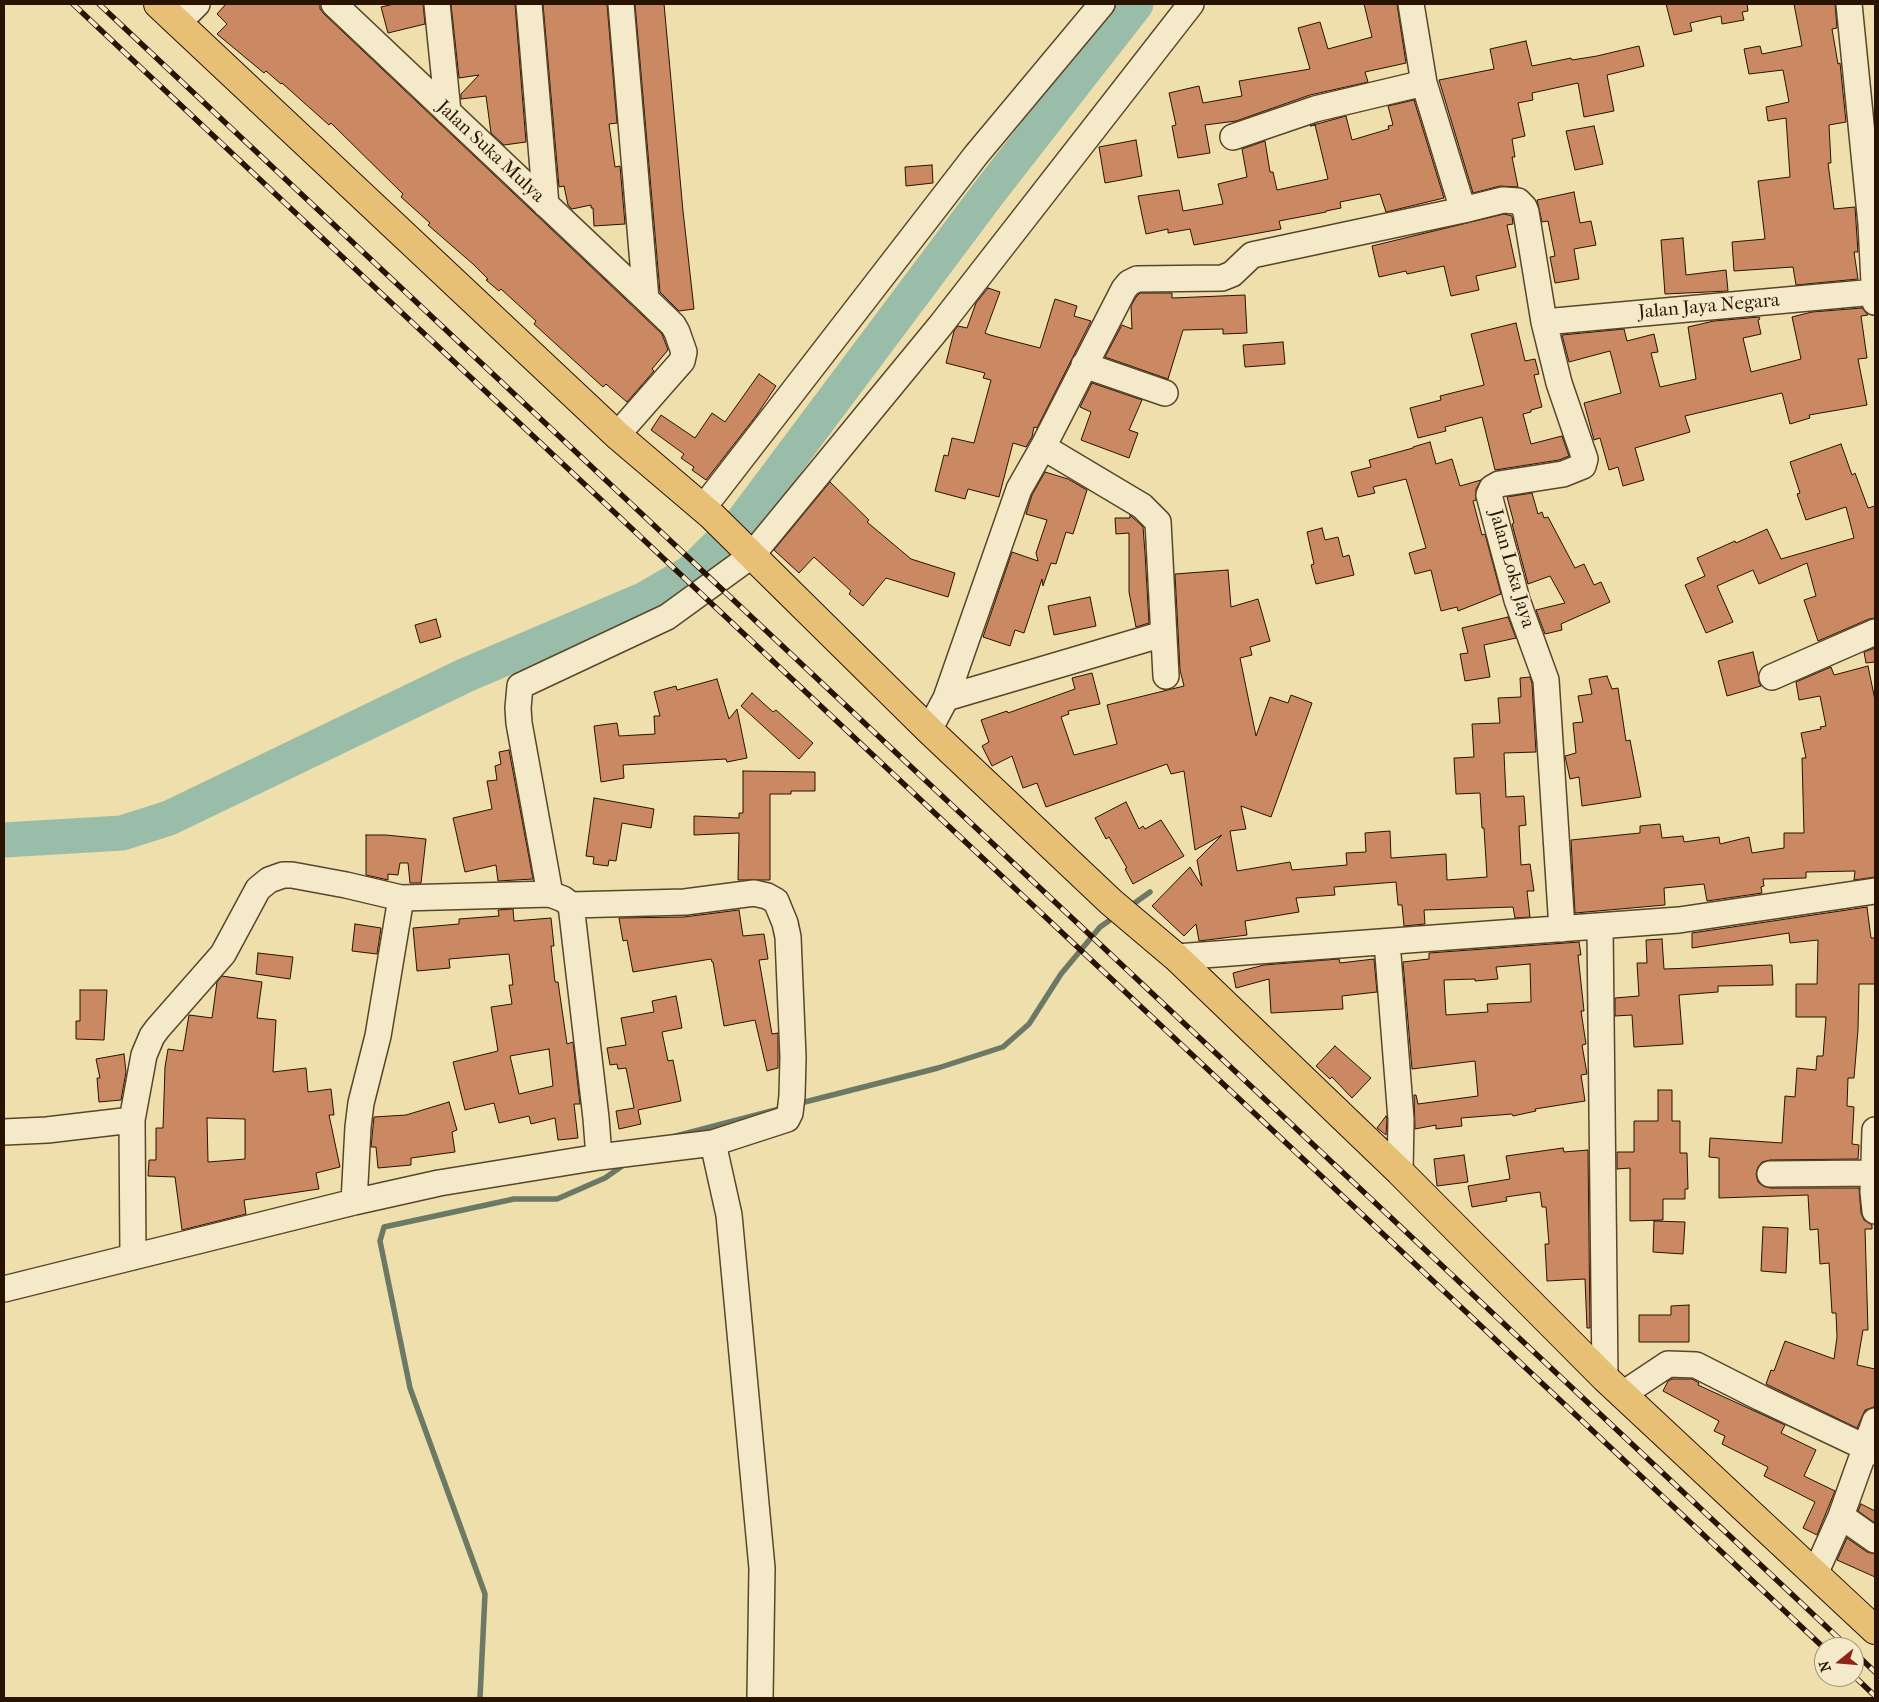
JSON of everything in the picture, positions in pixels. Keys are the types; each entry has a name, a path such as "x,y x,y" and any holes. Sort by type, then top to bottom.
{"main road":[{"path":"158,4 617,435 707,512 929,730 1111,902 1176,957 1400,1172 1614,1386 1875,1630"}],"street":[{"path":"178,23 197,4"},
{"name":"Jalan Suka Mulya","path":"334,4 673,325 684,352 682,361 678,368 617,435"},
{"path":"437,4 448,112"},
{"path":"529,4 546,205"},
{"path":"621,4 646,300"},
{"path":"707,512 976,155 1102,4"},
{"path":"599,1157 596,1118 560,900 519,723 520,686 667,617 747,552 940,326 1191,4"},
{"path":"929,730 946,698 1019,489 1043,447 1124,289 1130,282 1137,279 1222,278 1232,274 1252,255 1463,210 1424,83 1411,4"},
{"path":"1849,4 1873,223 1875,302"},
{"path":"1233,137 1315,109 1424,83"},
{"name":"Jalan Loka Jaya","path":"1463,210 1503,200 1518,201 1524,207 1544,322 1559,383 1585,463 1584,466 1563,474 1499,484 1492,488 1489,495 1518,600 1546,680 1562,929"},
{"name":"Jalan Jaya Negara","path":"1544,322 1875,292"},
{"path":"1084,364 1166,393"},
{"path":"1043,447 1142,506 1156,518 1158,522 1166,676"},
{"path":"1772,677 1875,632"},
{"path":"946,698 1163,634"},
{"path":"4,1288 133,1257 354,1202 439,1183 599,1157 713,1143 787,1119 791,1104 793,1057 788,937 785,923 776,902 767,896 754,893 685,902 401,898 292,875 283,875 269,880 258,890 223,954 152,1036 144,1055 132,1120 133,1257"},
{"path":"1176,957 1679,920 1875,891"},
{"path":"354,1202 361,1103 378,1036 401,898"},
{"path":"1600,927 1614,1386 1668,1364 1696,1365 1761,1398 1871,1449"},
{"path":"1388,942 1401,1118 1400,1172"},
{"path":"4,1132 47,1130 132,1120"},
{"path":"1875,1130 1873,1192 1875,1211"},
{"path":"713,1143 728,1215 762,1568 760,1698"},
{"path":"1770,1174 1874,1173"},
{"path":"1815,1574 1871,1449 1875,1421"},
{"path":"1841,1516 1875,1540"}],"building":[{"path":"226,4 320,4 320,9 324,14 662,334 668,350 652,369 654,371 627,402 606,384 603,387 534,324 536,321 501,289 499,291 486,280 488,279 473,264 428,225 430,223 401,197 403,194 331,123 329,125 282,83 266,71 264,73 217,34 227,24 217,14"},
{"path":"394,4 423,4 425,24 388,33 381,7"},
{"path":"451,4 515,4 526,142 504,145 491,133 486,96 461,99 461,94 479,75 459,78"},
{"path":"543,4 607,4 617,123 609,124 615,167 620,166 625,224 594,226 593,208 591,208 591,205 572,209 568,205 564,186 559,187"},
{"path":"635,4 664,4 694,309 679,311 660,292"},
{"path":"1364,4 1397,4 1406,63 1365,72 1368,82 1310,95 1236,121 1205,125 1210,153 1178,158 1172,126 1176,125 1169,93 1199,86 1203,103 1242,96 1239,81 1310,69 1298,28 1320,22 1328,49 1372,37"},
{"path":"1666,4 1747,4 1748,11 1742,12 1744,20 1722,24 1721,16 1690,23 1692,31 1674,35"},
{"path":"1794,4 1835,4 1837,28 1832,29 1838,64 1840,63 1846,122 1829,125 1831,163 1828,163 1834,209 1855,207 1858,252 1854,252 1858,279 1796,285 1793,267 1734,271 1732,242 1765,239 1758,181 1790,177 1786,118 1768,121 1766,107 1789,102 1783,70 1749,74 1744,49 1760,46 1762,54 1802,46"},
{"path":"1526,41 1532,66 1571,58 1572,60 1597,56 1639,46 1644,66 1607,75 1614,111 1584,117 1578,83 1532,93 1533,100 1518,103 1525,136 1512,139 1515,157 1512,157 1518,187 1500,186 1473,193 1439,80 1494,69 1490,49"},
{"path":"1414,100 1444,198 1386,212 1380,194 1340,202 1341,208 1279,221 1281,229 1194,245 1190,229 1168,233 1168,229 1146,234 1138,196 1179,190 1183,211 1223,204 1218,184 1247,177 1242,149 1265,141 1270,172 1273,172 1277,190 1328,179 1315,125 1310,126 1346,116 1352,140 1389,129 1388,126 1393,125 1388,106"},
{"path":"1594,126 1603,164 1575,170 1566,131"},
{"path":"1136,140 1142,176 1105,183 1099,147"},
{"path":"932,165 933,183 906,186 905,167"},
{"path":"1574,192 1580,223 1591,221 1596,245 1574,249 1579,279 1555,283 1550,257 1555,256 1548,221 1542,222 1537,200"},
{"path":"1504,214 1512,216 1513,224 1507,225 1516,267 1476,276 1479,290 1451,296 1444,266 1407,274 1406,271 1379,277 1372,246"},
{"path":"1683,238 1686,275 1726,270 1728,291 1665,294 1661,240"},
{"path":"988,288 1000,292 985,333 990,335 1040,348 1055,299 1077,306 1074,316 1091,321 1037,428 1034,427 1032,437 1026,447 1013,443 999,497 968,489 965,499 935,491 944,455 948,456 952,438 974,443 991,380 983,378 985,373 946,363 954,331 958,326 967,328 976,303"},
{"path":"1140,293 1172,293 1172,298 1245,295 1247,333 1223,334 1223,329 1183,330 1168,379 1105,357 1122,325 1132,329 1131,306"},
{"path":"1862,308 1868,315 1861,316 1867,358 1858,359 1867,405 1809,415 1810,418 1790,424 1782,393 1685,416 1690,432 1635,448 1644,480 1623,486 1618,467 1609,470 1600,438 1594,440 1584,403 1621,393 1610,351 1569,362 1562,335 1624,329 1627,341 1654,334 1658,352 1651,353 1660,387 1696,379 1688,327 1714,321 1759,317 1761,334 1743,338 1751,372 1801,359 1792,317 1812,312"},
{"path":"1516,323 1525,361 1535,359 1539,374 1534,375 1542,407 1523,414 1531,444 1562,436 1569,456 1559,460 1495,470 1482,417 1445,427 1446,431 1418,438 1410,408 1441,400 1440,396 1484,385 1471,334"},
{"path":"1283,342 1285,364 1245,367 1243,345"},
{"path":"759,374 776,386 756,416 706,480 692,470 694,467 681,458 684,454 651,430 661,415 695,438 712,413 725,422"},
{"path":"1092,383 1142,400 1129,430 1138,433 1129,458 1081,440 1091,412 1080,407"},
{"path":"1430,442 1436,464 1452,459 1460,486 1481,480 1476,489 1476,500 1473,501 1482,535 1485,534 1501,594 1458,611 1457,607 1441,611 1431,570 1415,574 1409,553 1426,548 1406,479 1373,487 1375,493 1358,497 1351,472 1371,467 1369,460"},
{"path":"1841,444 1852,475 1855,473 1868,508 1875,506 1875,618 1818,641 1804,600 1816,596 1807,563 1759,584 1753,570 1717,586 1733,622 1706,633 1685,585 1705,576 1697,558 1767,529 1781,559 1854,538 1846,507 1806,520 1797,494 1800,493 1790,462"},
{"path":"1045,472 1068,479 1087,490 1073,534 1066,532 1056,564 1051,563 1043,586 1042,579 1024,633 1015,630 1010,646 983,637 1012,552 1038,561 1036,553 1047,520 1026,514 1032,495"},
{"path":"830,482 869,520 867,522 911,559 955,573 948,597 886,578 863,606 849,594 851,591 814,557 799,573 774,550"},
{"path":"1532,493 1538,514 1542,512 1544,518 1548,517 1575,568 1584,564 1594,585 1601,582 1610,602 1561,624 1562,630 1545,634 1536,610 1565,603 1550,576 1528,584 1507,497"},
{"path":"1130,515 1143,527 1149,623 1136,627 1129,592 1129,533 1116,534 1115,518 1130,518"},
{"path":"1322,528 1325,540 1338,537 1343,557 1349,555 1354,575 1316,584 1311,565 1314,564 1307,532"},
{"path":"1228,570 1231,607 1258,599 1270,641 1250,647 1252,655 1240,658 1256,736 1270,697 1288,703 1291,695 1312,703 1271,817 1241,806 1246,829 1230,831 1237,871 1290,862 1292,870 1347,865 1346,853 1366,852 1365,833 1390,831 1391,858 1446,854 1447,880 1487,877 1480,793 1456,794 1454,758 1474,757 1472,724 1500,723 1498,698 1521,697 1520,678 1530,677 1532,683 1536,752 1504,753 1506,797 1524,796 1526,825 1519,826 1521,865 1530,864 1534,891 1527,891 1530,917 1515,918 1513,907 1424,910 1425,924 1404,926 1402,905 1398,905 1396,882 1334,887 1335,895 1296,898 1299,912 1245,921 1247,935 1199,941 1196,924 1184,936 1152,906 1190,867 1202,886 1197,860 1222,835 1195,850 1184,771 1171,774 1167,764 1046,807 1037,783 1023,788 1012,756 992,766 982,746 989,742 981,720 1007,711 1008,713 1075,689 1072,678 1092,673 1100,704 1068,711 1069,714 1061,717 1074,755 1117,744 1107,705 1184,686 1180,670 1175,574"},
{"path":"1090,597 1096,626 1054,635 1048,606"},
{"path":"1508,617 1516,638 1484,645 1490,677 1465,681 1460,654 1468,653 1462,628"},
{"path":"436,619 441,637 420,643 415,625"},
{"path":"1875,648 1875,662 1866,663 1864,652"},
{"path":"1753,652 1761,686 1727,696 1718,661"},
{"path":"1868,666 1875,700 1875,877 1854,880 1855,871 1806,872 1806,878 1763,879 1762,893 1707,901 1704,884 1664,888 1665,905 1575,913 1571,840 1640,833 1640,826 1660,824 1662,838 1683,836 1684,842 1719,837 1720,844 1749,837 1752,853 1784,848 1784,833 1804,833 1802,758 1806,758 1801,733 1821,729 1820,727 1826,726 1820,696 1799,700 1796,682 1831,667 1834,675"},
{"path":"1607,676 1612,689 1618,688 1626,741 1630,740 1641,797 1582,806 1579,777 1570,779 1565,756 1576,753 1573,723 1583,722 1578,696 1592,694 1589,679"},
{"path":"717,679 729,719 737,709 747,758 727,762 726,759 623,765 624,778 601,782 594,726 617,723 619,736 655,734 654,716 660,716 654,692 676,686 677,690"},
{"path":"752,693 773,712 776,710 813,743 799,759 741,706"},
{"path":"509,750 533,879 498,881 496,865 465,872 453,818 492,809 487,781 497,780 495,766 501,764 499,752"},
{"path":"743,771 815,772 815,791 791,791 791,794 770,794 770,880 738,880 739,833 694,835 694,816 739,818 739,813 743,813"},
{"path":"594,798 654,809 651,828 622,823 616,861 609,860 608,866 593,864 594,857 586,856"},
{"path":"1126,802 1139,829 1143,826 1145,829 1161,820 1184,856 1133,884 1125,869 1127,868 1109,837 1106,839 1095,818"},
{"path":"366,835 426,839 421,883 410,883 408,863 400,863 398,875 388,874 388,880 366,875"},
{"path":"1867,907 1871,938 1875,938 1875,984 1859,984 1854,1078 1848,1078 1847,1106 1854,1107 1852,1144 1859,1145 1858,1159 1770,1160 1762,1162 1756,1174 1758,1182 1770,1188 1859,1188 1861,1213 1864,1220 1872,1225 1872,1229 1865,1229 1868,1330 1863,1330 1857,1365 1875,1369 1875,1403 1874,1407 1865,1410 1857,1428 1766,1384 1771,1370 1774,1371 1785,1341 1834,1359 1837,1337 1836,1313 1832,1313 1829,1263 1820,1264 1818,1229 1810,1230 1808,1195 1719,1198 1719,1158 1709,1157 1710,1138 1782,1143 1785,1096 1795,1097 1797,1068 1816,1070 1817,1056 1823,1056 1826,1017 1796,1017 1796,984 1817,984 1818,940 1790,943 1789,933 1692,948 1692,933"},
{"path":"513,909 514,921 551,918 554,946 551,946 555,982 558,982 567,1044 573,1042 580,1104 574,1104 578,1138 558,1140 555,1118 531,1124 529,1116 499,1123 494,1103 465,1110 453,1062 498,1051 491,1007 512,1004 509,985 513,985 509,954 449,959 450,968 417,971 413,928 459,924 459,919 499,916 498,910","holes":["549,1049 553,1086 519,1094 510,1056"]},
{"path":"739,910 743,936 764,934 768,959 759,960 772,1034 778,1033 778,1068 767,1071 755,1020 724,1026 711,959 633,972 627,940 623,941 619,918 684,917"},
{"path":"355,924 381,928 377,954 352,951"},
{"path":"1662,939 1664,969 1772,965 1773,985 1718,986 1718,992 1679,995 1683,1044 1634,1047 1632,1015 1615,1016 1615,998 1639,996 1637,963 1647,963 1646,940"},
{"path":"1579,942 1581,955 1578,955 1584,1011 1581,1011 1586,1044 1582,1045 1587,1074 1581,1075 1585,1101 1535,1109 1536,1111 1513,1116 1512,1114 1461,1118 1462,1126 1436,1129 1436,1125 1415,1129 1414,1095 1416,1095 1418,1104 1478,1096 1475,1061 1412,1069 1403,962 1429,959 1429,953","holes":["1530,964 1531,1002 1487,1004 1488,1012 1446,1015 1444,980 1475,979 1475,981 1498,979 1496,967"]},
{"path":"258,953 293,957 290,979 256,974"},
{"path":"1339,959 1340,963 1374,959 1377,992 1342,996 1343,1009 1271,1013 1269,979 1236,988 1233,973 1264,965"},
{"path":"222,976 262,982 257,1018 276,1020 273,1072 306,1068 308,1092 331,1089 334,1115 329,1115 340,1167 316,1173 319,1189 244,1200 246,1214 182,1230 175,1177 148,1176 149,1160 156,1160 156,1128 163,1128 165,1067 168,1049 183,1051 189,1015 212,1018 217,982","holes":["207,1118 245,1119 245,1159 208,1162"]},
{"path":"80,990 107,990 104,1040 76,1039 76,1021 80,1021"},
{"path":"676,996 682,1028 662,1032 668,1061 673,1060 681,1101 638,1110 641,1124 619,1129 616,1111 634,1108 626,1068 618,1069 617,1064 610,1065 607,1048 626,1045 621,1018 654,1012 652,1001"},
{"path":"1335,1046 1371,1078 1352,1098 1332,1077 1330,1079 1316,1066"},
{"path":"124,1054 126,1072 121,1100 99,1102 97,1078 100,1078 96,1059"},
{"path":"1658,1090 1672,1090 1672,1121 1680,1121 1680,1153 1687,1153 1688,1189 1685,1189 1685,1199 1663,1199 1663,1220 1630,1221 1630,1168 1617,1169 1617,1152 1634,1152 1634,1121 1658,1121"},
{"path":"449,1102 457,1130 452,1132 455,1152 411,1158 411,1165 378,1168 376,1147 371,1147 374,1117 406,1115"},
{"path":"1386,1116 1387,1119 1386,1135 1377,1128"},
{"path":"1563,1148 1564,1152 1588,1150 1590,1328 1587,1328 1585,1279 1547,1281 1545,1244 1549,1244 1546,1207 1542,1207 1540,1192 1506,1197 1507,1201 1472,1207 1468,1186 1510,1179 1506,1156"},
{"path":"1464,1155 1468,1182 1437,1186 1434,1159"},
{"path":"1654,1221 1685,1222 1683,1254 1653,1252"},
{"path":"1763,1227 1788,1228 1786,1273 1761,1271"},
{"path":"1689,1305 1689,1342 1639,1342 1639,1315 1671,1315 1671,1306"},
{"path":"1672,1379 1692,1379 1699,1383 1698,1385 1785,1425 1781,1433 1816,1450 1804,1476 1835,1491 1817,1535 1803,1528 1815,1502 1764,1476 1768,1467 1722,1444 1725,1436 1714,1431 1719,1421 1663,1391 1668,1381"},
{"path":"1861,1504 1875,1511 1875,1523 1858,1511"},
{"path":"1847,1538 1867,1552 1875,1554 1875,1577 1837,1560"}],"waterway":[{"path":"4,840 122,833 169,818 466,675 645,599 690,573 743,521 990,191 1136,4"},
{"path":"1129,907 1150,892"},
{"path":"797,1104 938,1068 1003,1047 1029,1024 1061,974 1100,927 1116,916"},
{"path":"676,1136 783,1108"},
{"path":"480,1698 485,1594 410,1388 380,1241 384,1227 514,1199 557,1199 605,1178 625,1164"}],"railway":[{"path":"73,4 1814,1639"},
{"path":"99,4 1837,1637"},
{"path":"1864,1662 1875,1672"},
{"path":"1864,1686 1875,1696"}]}
